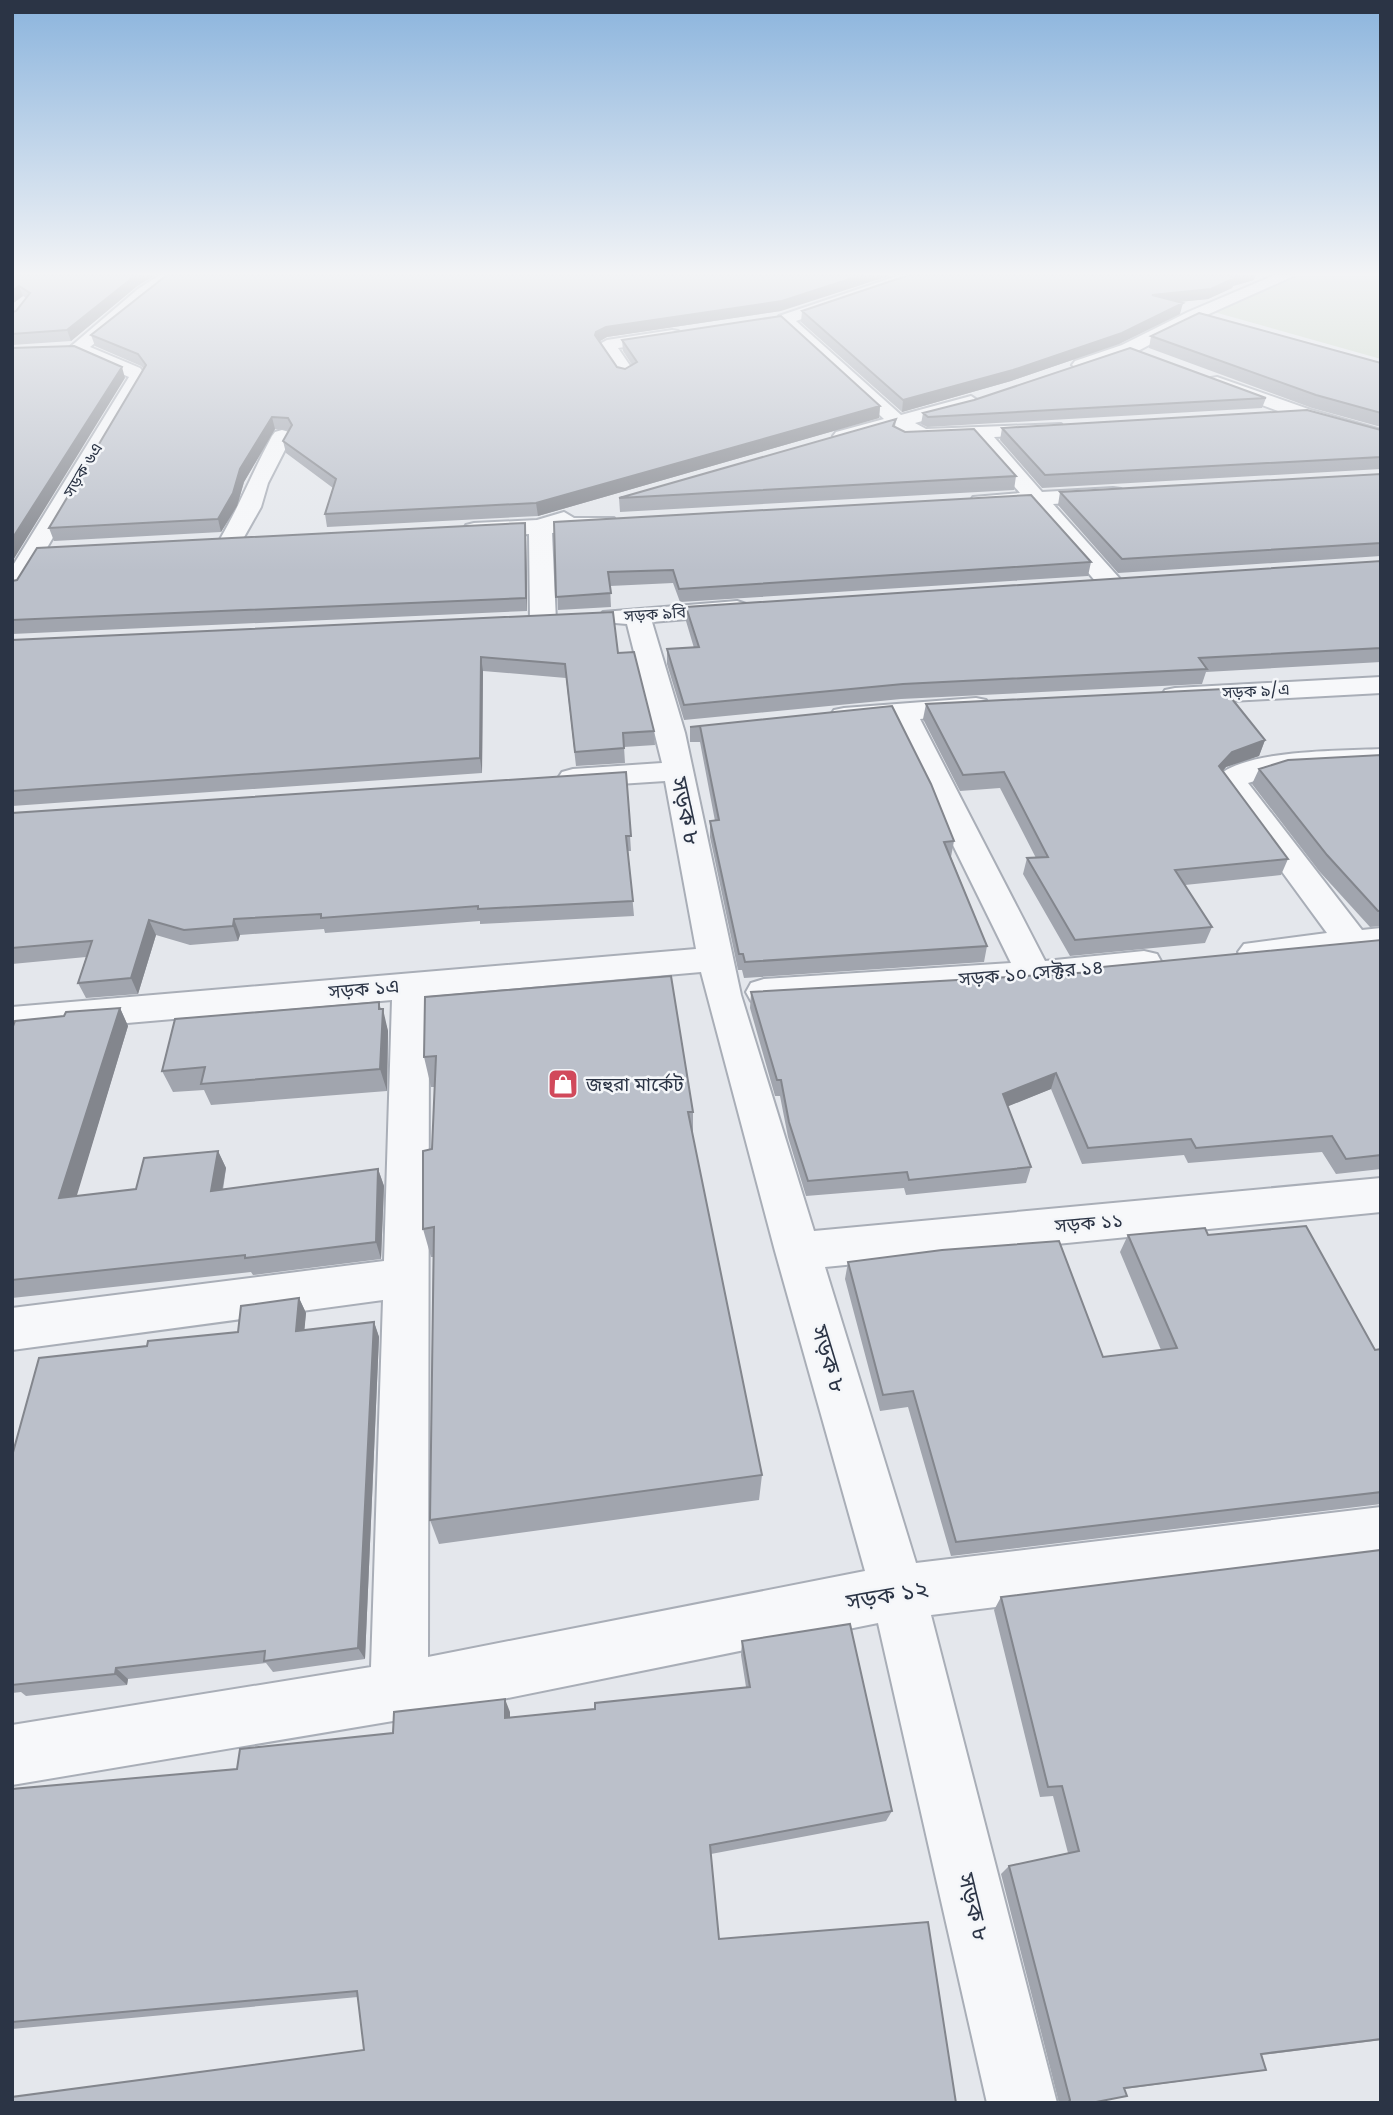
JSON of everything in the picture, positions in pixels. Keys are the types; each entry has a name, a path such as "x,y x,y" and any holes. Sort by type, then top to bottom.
{"street":[{"name":"সড়ক ৬এ","path":"12,587 138,377 135,374"},
{"path":"841,374 898,423 925,435"},
{"path":"1204,377 1304,414 1381,436"},
{"path":"990,395 898,423 825,441 1073,427"},
{"path":"965,404 1038,498 1112,585"},
{"path":"1250,417 1304,414"},
{"path":"231,541 250,507 257,483 282,436"},
{"path":"955,503 1134,493"},
{"path":"446,531 540,526 621,512"},
{"path":"540,526 543,621"},
{"path":"205,543 257,540"},
{"path":"34,552 60,550"},
{"path":"1085,587 1139,583"},
{"name":"সড়ক ৯বি","path":"515,622 759,608"},
{"name":"সড়ক ৮","path":"637,615 684,732 677,771 720,976 797,1251 898,1592 1022,2103"},
{"name":"সড়ক ৯/এ","path":"1148,697 1381,685"},
{"path":"820,718 997,705"},
{"path":"901,710 1034,974"},
{"path":"1366,941 1230,779 1241,772 1262,767 1381,758"},
{"path":"538,780 677,771"},
{"path":"1228,955 1366,941"},
{"name":"সড়ক ১০ সেক্টর ১৪","path":"720,976 1034,974 1173,960"},
{"name":"সড়ক ১এ","path":"12,1020 411,985 720,976"},
{"path":"399,1691 411,985"},
{"name":"সড়ক ১১","path":"797,1251 1381,1195"},
{"path":"12,1329 406,1278"},
{"name":"সড়ক ১২","path":"12,1755 399,1691 898,1592 1381,1533"}],"building":[{"path":"12,374 118,374 12,539"},
{"path":"141,374 844,374 880,406 536,503 325,514 336,479 283,441 292,425 288,418 272,417 240,469 233,493 218,519 49,528"},
{"path":"873,374 999,374 903,400"},
{"path":"1053,374 1200,374 1266,398 928,417 923,413 974,400"},
{"path":"1256,374 1381,374 1381,413 1316,395"},
{"path":"1307,410 1381,430 1381,457 1045,475 1002,428"},
{"path":"896,419 893,426 905,432 974,429 1016,476 619,498"},
{"path":"1381,474 1381,543 1122,559 1060,492"},
{"path":"1031,495 1091,562 679,589 673,570 608,572 611,593 556,597 554,522"},
{"path":"525,523 526,598 12,620 12,581 17,580 37,548"},
{"path":"1381,561 1381,648 1199,658 1207,669 903,684 684,705 667,649 699,647 686,607"},
{"path":"613,612 618,653 634,652 654,731 623,733 624,748 575,752 565,664 481,657 480,758 12,791 12,640"},
{"path":"1224,689 1265,740 1232,752 1219,766 1288,859 1175,870 1212,927 1075,940 1027,858 1048,857 1004,772 963,775 926,704"},
{"path":"892,706 931,784 954,841 944,842 987,946 745,962 743,954 739,954 710,821 719,820 700,726 690,727"},
{"path":"1381,755 1381,911 1378,911 1327,855 1259,769 1288,760"},
{"path":"626,772 631,836 626,836 633,901 478,909 478,906 321,918 321,914 234,919 233,926 184,930 149,920 131,978 78,983 92,941 12,948 12,813"},
{"path":"1381,940 1381,1155 1346,1159 1332,1136 1196,1148 1191,1139 1088,1148 1056,1073 1003,1094 1031,1167 909,1180 907,1172 808,1181 789,1122 781,1080 777,1080 751,992 1094,972 1091,968"},
{"path":"671,976 693,1112 688,1112 762,1475 430,1520 434,1227 423,1229 423,1151 432,1149 436,1056 424,1057 425,997"},
{"path":"379,1002 379,1009 383,1009 380,1069 201,1084 205,1067 162,1071 175,1019"},
{"path":"120,1008 59,1198 136,1189 144,1158 218,1151 211,1191 378,1169 376,1242 245,1258 245,1255 12,1280 12,1029 15,1021 64,1016 66,1012"},
{"path":"1306,1226 1375,1350 1381,1349 1381,1492 956,1542 913,1391 883,1395 848,1262 942,1250 1059,1241 1103,1357 1177,1348 1128,1235 1205,1228 1208,1235"},
{"path":"299,1298 296,1331 374,1322 358,1648 264,1661 265,1651 116,1668 115,1674 12,1685 12,1456 39,1358 147,1346 148,1341 238,1332 241,1306"},
{"path":"1381,1550 1381,2039 1261,2054 1266,2070 1124,2088 1127,2096 1091,2103 1068,2103 1070,2100 1009,1866 1079,1851 1062,1786 1048,1787 1001,1597"},
{"path":"850,1624 892,1811 710,1845 719,1939 928,1922 956,2103 12,2103 12,2097 364,2050 357,1991 12,2022 12,1789 237,1769 240,1749 393,1733 394,1712 505,1699 505,1718 595,1709 595,1703 750,1687 742,1641"}],"place":[{"name":"জহুরা মার্কেট","path":"563,1084"}]}
